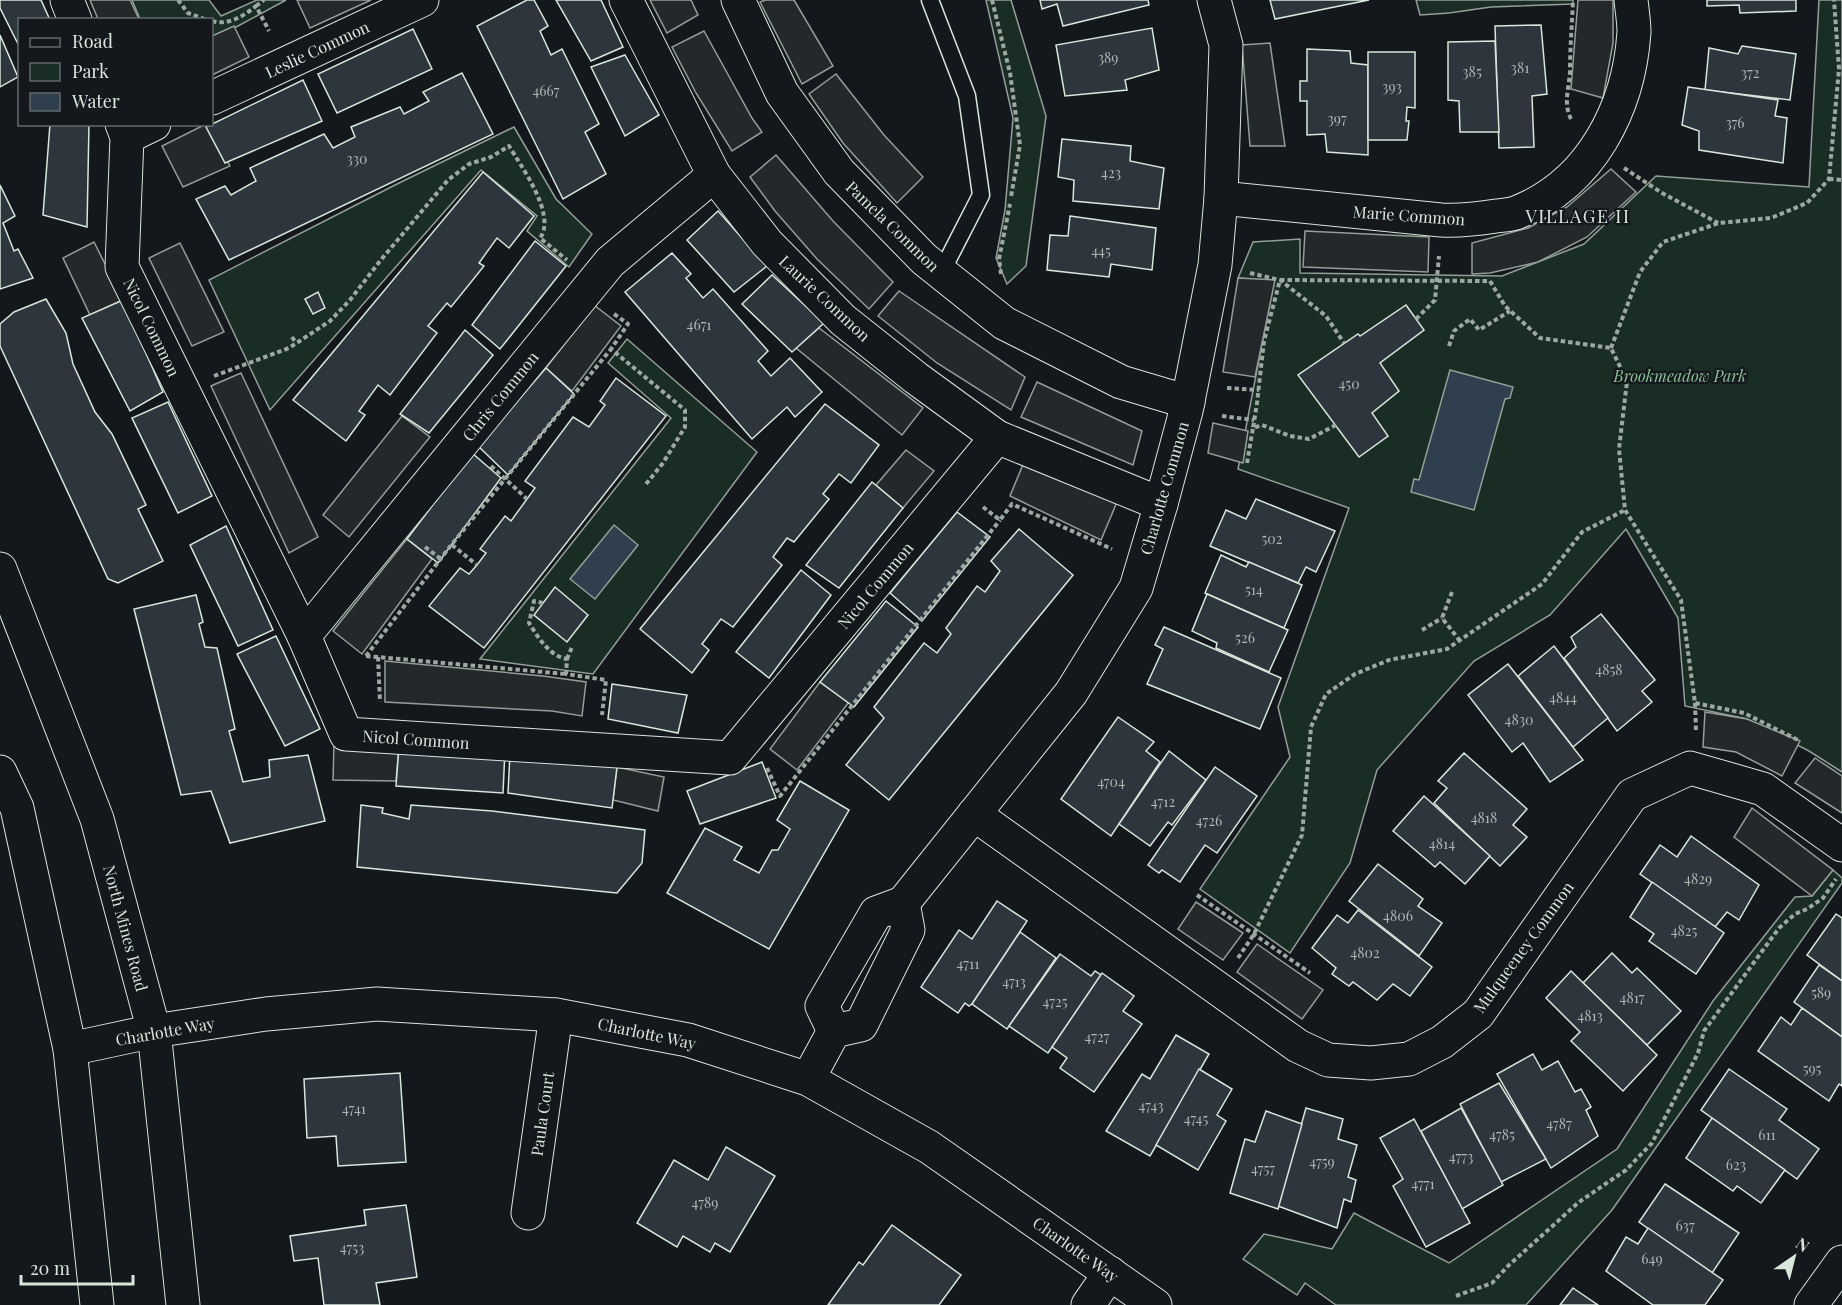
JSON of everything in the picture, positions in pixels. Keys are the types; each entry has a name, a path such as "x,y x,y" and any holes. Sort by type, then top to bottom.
{"street":[{"path":"67,0 74,18"},
{"name":"Leslie Common","path":"213,98 422,0"},
{"name":"Laurie Common","path":"626,0 714,175 767,243 843,320 916,378 997,437 1161,504"},
{"name":"Pamela Common","path":"738,0 782,93 839,172 924,259 1005,323 1120,382 1188,402"},
{"name":"Charlotte Common","path":"808,1079 834,1031 822,1006 876,913 903,903 1071,693 1136,588 1188,402 1215,265 1221,198 1226,45 1214,0"},
{"name":"Marie Common","path":"1221,198 1460,221 1517,213 1551,194 1584,167 1606,132 1625,90 1634,31 1631,0"},
{"name":"Nicol Common","path":"134,129 122,267 304,636 346,734 730,758 997,437"},
{"name":"Chris Common","path":"304,636 610,262 714,175"},
{"name":"North Mines Road","path":"0,569 97,819 154,1031 183,1305"},
{"name":"Mulqueeney Common","path":"974,814 1298,1046 1328,1060 1371,1063 1409,1059 1442,1042 1478,1014 1632,795 1690,768 1763,789 1842,845"},
{"path":"0,772 17,808 70,1049 97,1305"},
{"name":"Charlotte Way","path":"70,1049 154,1031 266,1014 377,1004 556,1015 688,1040 808,1079 929,1146 1155,1305"},
{"name":"Paula Court","path":"528,1213 556,1015"},
{"path":"1811,1305 1842,1262"},
{"path":"1088,1305 1110,1273"}],"lane":[{"path":"930,0 967,96 981,195 941,273"}],"path":[{"path":"178,0 188,13 203,18"},
{"path":"213,21 219,23 243,16 264,0"},
{"path":"992,0 1010,73 1020,145 999,259"},
{"path":"1800,741 1744,713 1695,703 1682,600 1625,510 1619,449 1627,381 1611,348 1640,272 1663,242 1719,223 1771,218 1807,203 1829,179 1839,69 1834,0"},
{"path":"256,6 286,63"},
{"path":"182,388 289,348 330,321 350,300 448,180 469,164 490,157 509,146 541,204 545,220 544,234 540,238 555,251"},
{"path":"1829,179 1842,180"},
{"path":"1662,193 1719,223"},
{"path":"1280,280 1490,281 1505,306 1540,338 1611,348"},
{"path":"1280,280 1326,316 1344,343"},
{"path":"1247,462 1258,397 1264,341 1280,280"},
{"path":"1416,319 1435,300 1438,281"},
{"path":"598,750 606,681 566,674 366,656 452,544 611,349 628,324 610,311"},
{"path":"1449,346 1454,331 1470,320 1479,330 1510,311"},
{"path":"292,337 296,343"},
{"path":"611,349 685,410 685,427 663,463 646,484"},
{"path":"1253,428 1262,425 1290,436 1309,439 1336,425"},
{"path":"464,440 526,500"},
{"path":"957,486 1000,520"},
{"path":"752,733 780,796 1012,504 1116,551"},
{"path":"1218,988 1254,934 1302,835 1311,728 1326,694 1355,674 1389,660 1447,649 1460,641 1542,584 1582,532 1625,510"},
{"path":"395,525 441,559"},
{"path":"452,544 477,565"},
{"path":"1422,630 1442,618 1452,592"},
{"path":"543,603 534,601 529,622 543,644 560,658 567,659"},
{"path":"1442,618 1460,641"},
{"path":"566,674 567,659 572,647"},
{"path":"1456,1296 1492,1283 1579,1202 1626,1170 1652,1143 1698,1053 1704,1031 1779,928 1795,914 1823,898 1842,871"},
{"path":"1197,895 1310,973"}],"green space":[{"path":"132,0 209,0 221,16 257,0 286,0 213,37 213,18 140,18"},
{"path":"986,0 1011,0 1046,116 1026,266 1007,284 996,258 1005,210 1013,118"},
{"path":"1416,0 1573,0 1573,4 1491,7 1420,15"},
{"name":"Brookmeadow Park","path":"1819,0 1842,0 1842,772 1809,751 1747,719 1685,706 1678,618 1626,529 1550,615 1474,661 1377,770 1350,863 1290,953 1200,889 1290,757 1278,707 1349,508 1238,469 1274,281 1238,278 1253,242 1300,239 1300,273 1502,276 1584,244 1656,176 1809,187"},
{"path":"514,127 556,199 592,234 569,267 527,231 537,216 481,170 270,410 209,280"},
{"path":"627,339 757,452 593,674 480,659 671,418 608,363"},
{"path":"1833,870 1842,878 1842,883 1612,1210 1526,1305 1336,1305 1305,1283 1297,1295 1243,1259 1264,1234 1332,1249 1354,1213 1449,1263 1617,1149 1713,1001 1795,897 1812,896"}],"shaded area":[{"path":"90,0 130,0 139,18 98,18"},
{"path":"297,0 371,0 310,28"},
{"path":"650,0 691,0 698,15 667,33"},
{"path":"794,0 833,66 802,84 760,2"},
{"path":"1578,0 1613,0 1613,43 1603,98 1571,89"},
{"path":"234,26 249,57 213,75 213,36"},
{"path":"704,31 762,132 732,151 696,93 672,47"},
{"path":"1270,43 1285,146 1250,146 1242,45"},
{"path":"836,74 884,135 923,177 897,203 843,143 809,94"},
{"path":"202,126 209,126 230,166 183,187 162,146"},
{"path":"776,155 833,221 893,282 869,309 817,259 775,211 750,177"},
{"path":"1611,169 1636,192 1587,237 1538,262 1490,273 1472,274 1472,243 1528,228 1567,207"},
{"path":"1305,231 1429,237 1428,272 1303,267"},
{"path":"94,242 123,300 90,315 63,258"},
{"path":"180,243 224,332 192,346 149,258"},
{"path":"1238,278 1275,280 1255,377 1223,372"},
{"path":"899,291 1025,377 1011,410 937,363 878,316"},
{"path":"594,305 621,326 572,391 546,368"},
{"path":"819,328 923,408 902,435 796,348"},
{"path":"241,373 318,537 289,553 211,386"},
{"path":"1037,382 1142,431 1133,465 1021,417"},
{"path":"402,416 430,437 349,537 323,515"},
{"path":"1213,423 1248,431 1243,463 1208,453"},
{"path":"906,450 934,471 903,508 876,485"},
{"path":"1024,462 1117,502 1101,540 1010,496"},
{"path":"407,539 432,559 362,654 333,631"},
{"path":"385,661 586,682 582,716 552,711 385,702"},
{"path":"820,682 849,702 797,770 770,749"},
{"path":"1705,712 1747,719 1800,741 1782,776 1736,752 1703,747"},
{"path":"334,743 399,746 396,781 333,780"},
{"path":"1815,758 1842,776 1842,813 1795,783"},
{"path":"617,767 664,777 658,811 613,800"},
{"path":"1752,808 1833,870 1812,896 1734,837"},
{"path":"1196,902 1243,933 1223,960 1178,929"},
{"path":"1257,944 1323,990 1302,1019 1237,972"}],"water":[{"path":"1450,370 1513,387 1510,398 1505,399 1474,510 1411,492 1414,479 1419,480"},
{"path":"614,525 638,545 595,599 570,579"}],"building":[{"path":"0,0 41,0 49,18 18,18 18,44 0,8"},
{"path":"527,0 534,0 548,26 540,31 551,55 562,49 599,124 585,132 606,174 563,199 477,26"},
{"path":"556,0 601,0 623,47 591,61"},
{"path":"1040,0 1148,0 1149,5 1063,26 1057,4 1042,9"},
{"path":"1270,0 1369,0 1275,19"},
{"path":"1707,0 1796,0 1796,11 1740,13 1739,5 1707,6"},
{"path":"1541,25 1547,94 1532,96 1534,147 1499,148 1495,26"},
{"path":"1152,28 1159,70 1125,80 1127,90 1065,96 1056,45"},
{"path":"413,29 432,69 337,113 318,74"},
{"path":"0,35 18,77 0,87"},
{"path":"1495,41 1499,132 1460,132 1459,101 1448,100 1448,42"},
{"path":"1742,46 1796,54 1790,100 1705,90 1709,48 1738,54"},
{"path":"1307,49 1350,51 1351,63 1368,65 1368,155 1327,152 1325,134 1307,135 1307,101 1300,101 1300,81 1307,81"},
{"path":"1368,52 1415,52 1415,108 1407,107 1406,121 1409,121 1407,140 1368,140"},
{"path":"625,55 659,115 625,136 591,67"},
{"path":"462,73 493,134 229,260 196,199 225,186 231,195 256,181 250,168 324,134 333,148 355,137 351,127 400,107 404,114 429,101 423,92"},
{"path":"303,80 322,121 225,163 206,127 213,126 213,124"},
{"path":"1688,87 1778,100 1775,116 1787,118 1783,163 1699,150 1699,131 1682,125"},
{"path":"50,126 89,126 87,227 43,215"},
{"path":"1062,139 1131,146 1130,161 1164,168 1159,209 1073,201 1074,180 1058,177"},
{"path":"483,172 534,216 509,248 497,238 479,263 484,266 451,307 447,303 428,326 437,333 390,395 378,385 359,411 365,415 346,441 293,400"},
{"path":"0,185 15,216 3,223 14,251 18,249 33,278 0,289"},
{"path":"718,211 767,266 734,292 687,240"},
{"path":"1070,216 1156,228 1152,270 1111,264 1109,277 1047,270 1050,235 1068,236"},
{"path":"535,241 566,266 500,349 472,325"},
{"path":"672,253 691,274 686,278 703,298 713,289 768,351 758,361 771,376 790,358 822,392 795,417 787,407 752,439 625,292"},
{"path":"772,275 824,323 792,352 742,304"},
{"path":"318,292 325,308 313,314 305,299"},
{"path":"46,299 66,333 73,364 95,412 112,434 146,505 138,509 163,561 118,583 108,579 0,346 0,324 14,312"},
{"path":"123,300 163,392 130,411 82,318"},
{"path":"1406,305 1424,330 1380,363 1399,391 1372,413 1388,436 1359,457 1298,375"},
{"path":"465,330 493,355 429,433 400,414"},
{"path":"546,368 574,394 508,475 478,446"},
{"path":"616,378 666,416 484,648 429,606 460,568 469,574 477,565 486,553 480,549 505,516 511,521 535,488 525,481 573,417 589,427 605,405 600,401"},
{"path":"168,402 212,496 178,513 132,418"},
{"path":"825,404 879,445 851,483 839,474 823,494 829,499 794,542 787,538 773,557 782,565 733,627 721,619 702,644 709,650 692,673 640,629"},
{"path":"472,453 501,478 438,563 407,539"},
{"path":"872,482 903,508 839,588 806,565"},
{"path":"1256,499 1335,531 1316,572 1306,567 1298,583 1210,546 1226,510 1246,519"},
{"path":"957,512 990,537 922,621 890,593"},
{"path":"226,526 273,630 238,646 190,545"},
{"path":"1019,529 1073,575 889,800 846,765 884,718 874,707 924,643 937,653 951,634 946,628 977,586 985,592 1000,571 991,561"},
{"path":"1221,555 1246,567 1249,562 1302,585 1284,628 1205,593"},
{"path":"801,570 831,595 769,678 736,652"},
{"path":"555,587 588,615 567,642 534,615"},
{"path":"1207,594 1288,630 1269,672 1216,648 1217,643 1192,631"},
{"path":"196,595 203,622 199,624 205,647 217,648 235,729 229,731 243,782 270,777 269,760 308,755 325,821 230,843 211,791 181,795 134,609"},
{"path":"886,601 918,627 854,707 820,682"},
{"path":"1601,614 1655,680 1642,691 1652,702 1617,731 1564,658 1576,647 1571,637"},
{"path":"1164,627 1281,678 1260,729 1147,684 1163,649 1155,645"},
{"path":"276,636 320,729 285,746 237,654"},
{"path":"1554,646 1608,718 1573,747 1518,676"},
{"path":"1508,664 1583,760 1550,782 1523,743 1512,752 1468,695"},
{"path":"612,684 687,695 678,733 608,719"},
{"path":"1118,717 1154,742 1146,751 1160,762 1111,836 1061,799"},
{"path":"399,746 505,750 503,793 396,786"},
{"path":"1169,751 1206,780 1172,825 1168,822 1150,846 1119,824"},
{"path":"510,753 617,767 612,808 508,793"},
{"path":"1464,753 1527,809 1513,825 1527,837 1500,866 1434,803 1447,788 1438,781"},
{"path":"762,762 776,798 700,824 687,791"},
{"path":"1215,767 1257,796 1217,853 1205,845 1180,882 1162,870 1159,873 1148,865"},
{"path":"800,781 849,810 769,949 667,893 705,828 742,847 734,860 759,873 772,850 778,850 790,829 777,820"},
{"path":"1424,796 1490,856 1465,884 1440,862 1435,867 1393,831"},
{"path":"361,805 383,808 382,813 409,819 411,805 492,811 645,830 642,863 617,893 357,867"},
{"path":"1691,836 1759,885 1739,920 1727,912 1715,927 1640,874 1660,845 1677,857"},
{"path":"1378,864 1423,899 1418,906 1442,923 1419,956 1349,901"},
{"path":"1652,882 1724,933 1696,974 1649,941 1654,934 1630,917"},
{"path":"997,901 1027,921 972,1004 969,1006 965,1003 958,1013 921,987 959,930 972,939"},
{"path":"1358,910 1432,967 1410,996 1393,984 1377,1000 1353,982 1349,986 1332,974 1336,968 1312,948 1337,915 1348,923"},
{"path":"1836,914 1842,918 1842,981 1807,955"},
{"path":"1020,932 1056,958 1007,1029 972,1004"},
{"path":"1612,953 1632,973 1637,968 1681,1011 1647,1045 1583,983"},
{"path":"1060,954 1091,976 1095,971 1101,975 1048,1053 1009,1026"},
{"path":"1819,965 1842,981 1842,1037 1794,1002"},
{"path":"1571,971 1657,1055 1623,1091 1571,1041 1580,1032 1546,998"},
{"path":"1102,973 1134,996 1123,1011 1142,1024 1094,1092 1060,1068 1067,1058 1052,1047"},
{"path":"1802,1008 1842,1037 1842,1086 1839,1084 1829,1101 1758,1051 1781,1017 1791,1025"},
{"path":"1176,1035 1209,1054 1150,1156 1106,1131 1142,1074 1150,1079"},
{"path":"1533,1054 1542,1070 1558,1061 1575,1092 1581,1089 1591,1107 1586,1110 1598,1136 1551,1168 1497,1074"},
{"path":"1199,1069 1232,1089 1217,1115 1226,1121 1198,1170 1156,1145"},
{"path":"1729,1069 1787,1109 1779,1120 1819,1149 1797,1179 1701,1110"},
{"path":"400,1073 406,1162 338,1166 336,1136 307,1138 304,1079"},
{"path":"1499,1083 1546,1159 1501,1182 1460,1104"},
{"path":"1306,1108 1343,1119 1338,1139 1357,1145 1348,1177 1356,1180 1351,1202 1344,1199 1337,1228 1278,1206"},
{"path":"1461,1108 1503,1185 1462,1209 1421,1131"},
{"path":"1266,1111 1302,1124 1278,1209 1230,1193 1245,1139 1255,1142"},
{"path":"1712,1118 1785,1170 1761,1203 1737,1186 1733,1191 1686,1158"},
{"path":"1414,1119 1470,1223 1426,1247 1393,1186 1403,1179 1380,1138"},
{"path":"726,1147 775,1176 730,1252 715,1243 710,1252 683,1236 677,1247 637,1223 674,1160 708,1180"},
{"path":"1665,1184 1739,1233 1712,1273 1639,1222"},
{"path":"406,1205 417,1277 376,1283 380,1305 324,1305 318,1258 294,1261 290,1236 366,1225 364,1210"},
{"path":"892,1225 961,1275 939,1305 828,1305 859,1262 863,1265"},
{"path":"1648,1228 1723,1280 1705,1305 1653,1305 1606,1271 1626,1237 1638,1244"},
{"path":"1573,1288 1598,1305 1560,1305"}],"district":[{"name":"VILLAGE II","path":"1578,216"}]}
